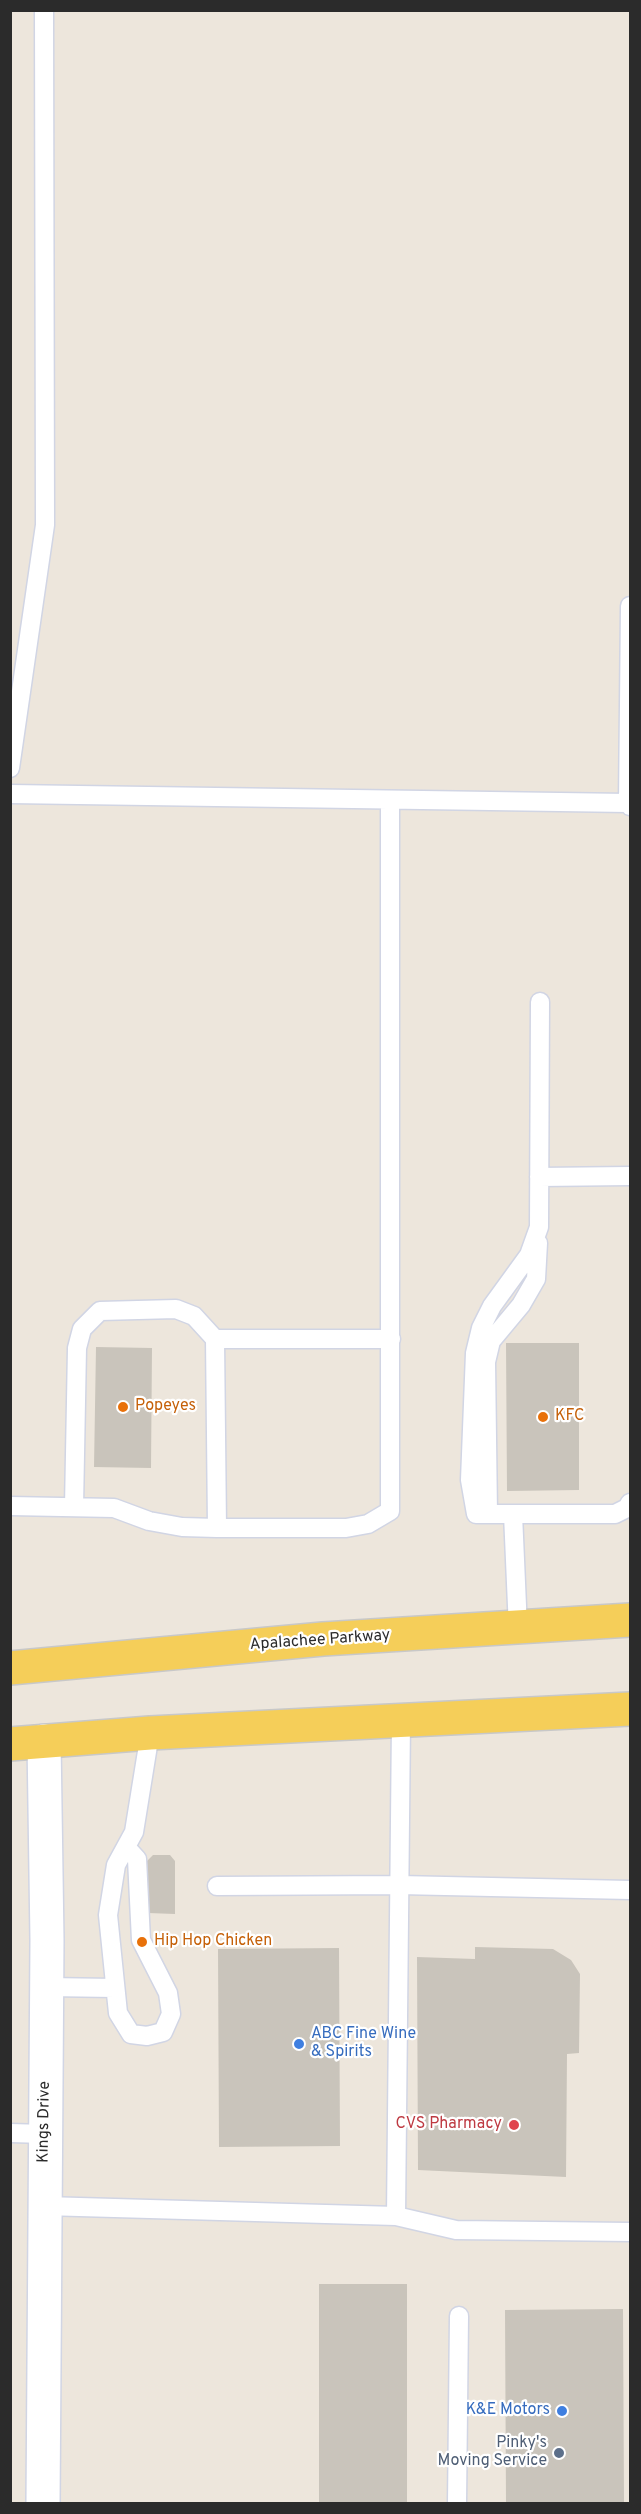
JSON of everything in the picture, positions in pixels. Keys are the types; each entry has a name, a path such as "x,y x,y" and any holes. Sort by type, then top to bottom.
{"main road":[{"name":"Apalachee Parkway","path":"10,1668 323,1639 518,1629 630,1620"},
{"path":"10,1744 150,1733 623,1713"}],"street":[{"name":"Kings Drive","path":"44,1741 46,1987 44,2504"}],"lane":[{"path":"10,768 45,525 44,10"},
{"path":"10,794 629,805 630,606"},
{"path":"10,1506 114,1508 149,1521 182,1527 217,1528 346,1528 368,1524 390,1511 390,800"},
{"path":"540,1002 539,1222 529,1255 492,1306 481,1328 475,1353 470,1480 476,1514 615,1514 627,1508 630,1503"},
{"path":"539,1177 630,1176"},
{"path":"74,1507 77,1348 82,1329 100,1311 176,1309 194,1316 215,1339 217,1528"},
{"path":"215,1339 391,1339"},
{"path":"513,1514 518,1629"},
{"path":"396,2216 402,1721"},
{"path":"126,1847 137,1859 141,1940 168,1993 171,2014 163,2032 147,2036 131,2034 118,2013 108,1915 116,1865 134,1832 150,1733"},
{"path":"217,1886 399,1885 630,1890"},
{"path":"46,1987 115,1988"},
{"path":"10,2133 45,2133"},
{"path":"44,2206 396,2216 456,2230 630,2232"},
{"path":"457,2504 459,2316"}],"building":[{"name":"KFC","path":"506,1343 579,1343 579,1490 507,1491"},
{"name":"Popeyes","path":"96,1347 152,1348 151,1468 94,1467"},
{"path":"153,1855 170,1855 175,1861 175,1914 148,1913 147,1861"},
{"path":"475,1947 553,1949 571,1960 580,1974 579,2053 567,2054 566,2177 418,2170 417,1957 475,1959"},
{"path":"339,1948 340,2146 219,2147 218,1949"},
{"path":"319,2284 407,2284 407,2504 319,2504"},
{"path":"623,2309 624,2504 506,2504 505,2310"}],"place":[{"name":"Popeyes","path":"123,1407"},
{"name":"KFC","path":"543,1417"},
{"name":"Hip Hop Chicken","path":"142,1942"},
{"name":"ABC Fine Wine & Spirits","path":"299,2044"},
{"name":"CVS Pharmacy","path":"514,2125"},
{"name":"K&E Motors","path":"562,2411"},
{"name":"Pinky's Moving Service","path":"559,2453"}]}
